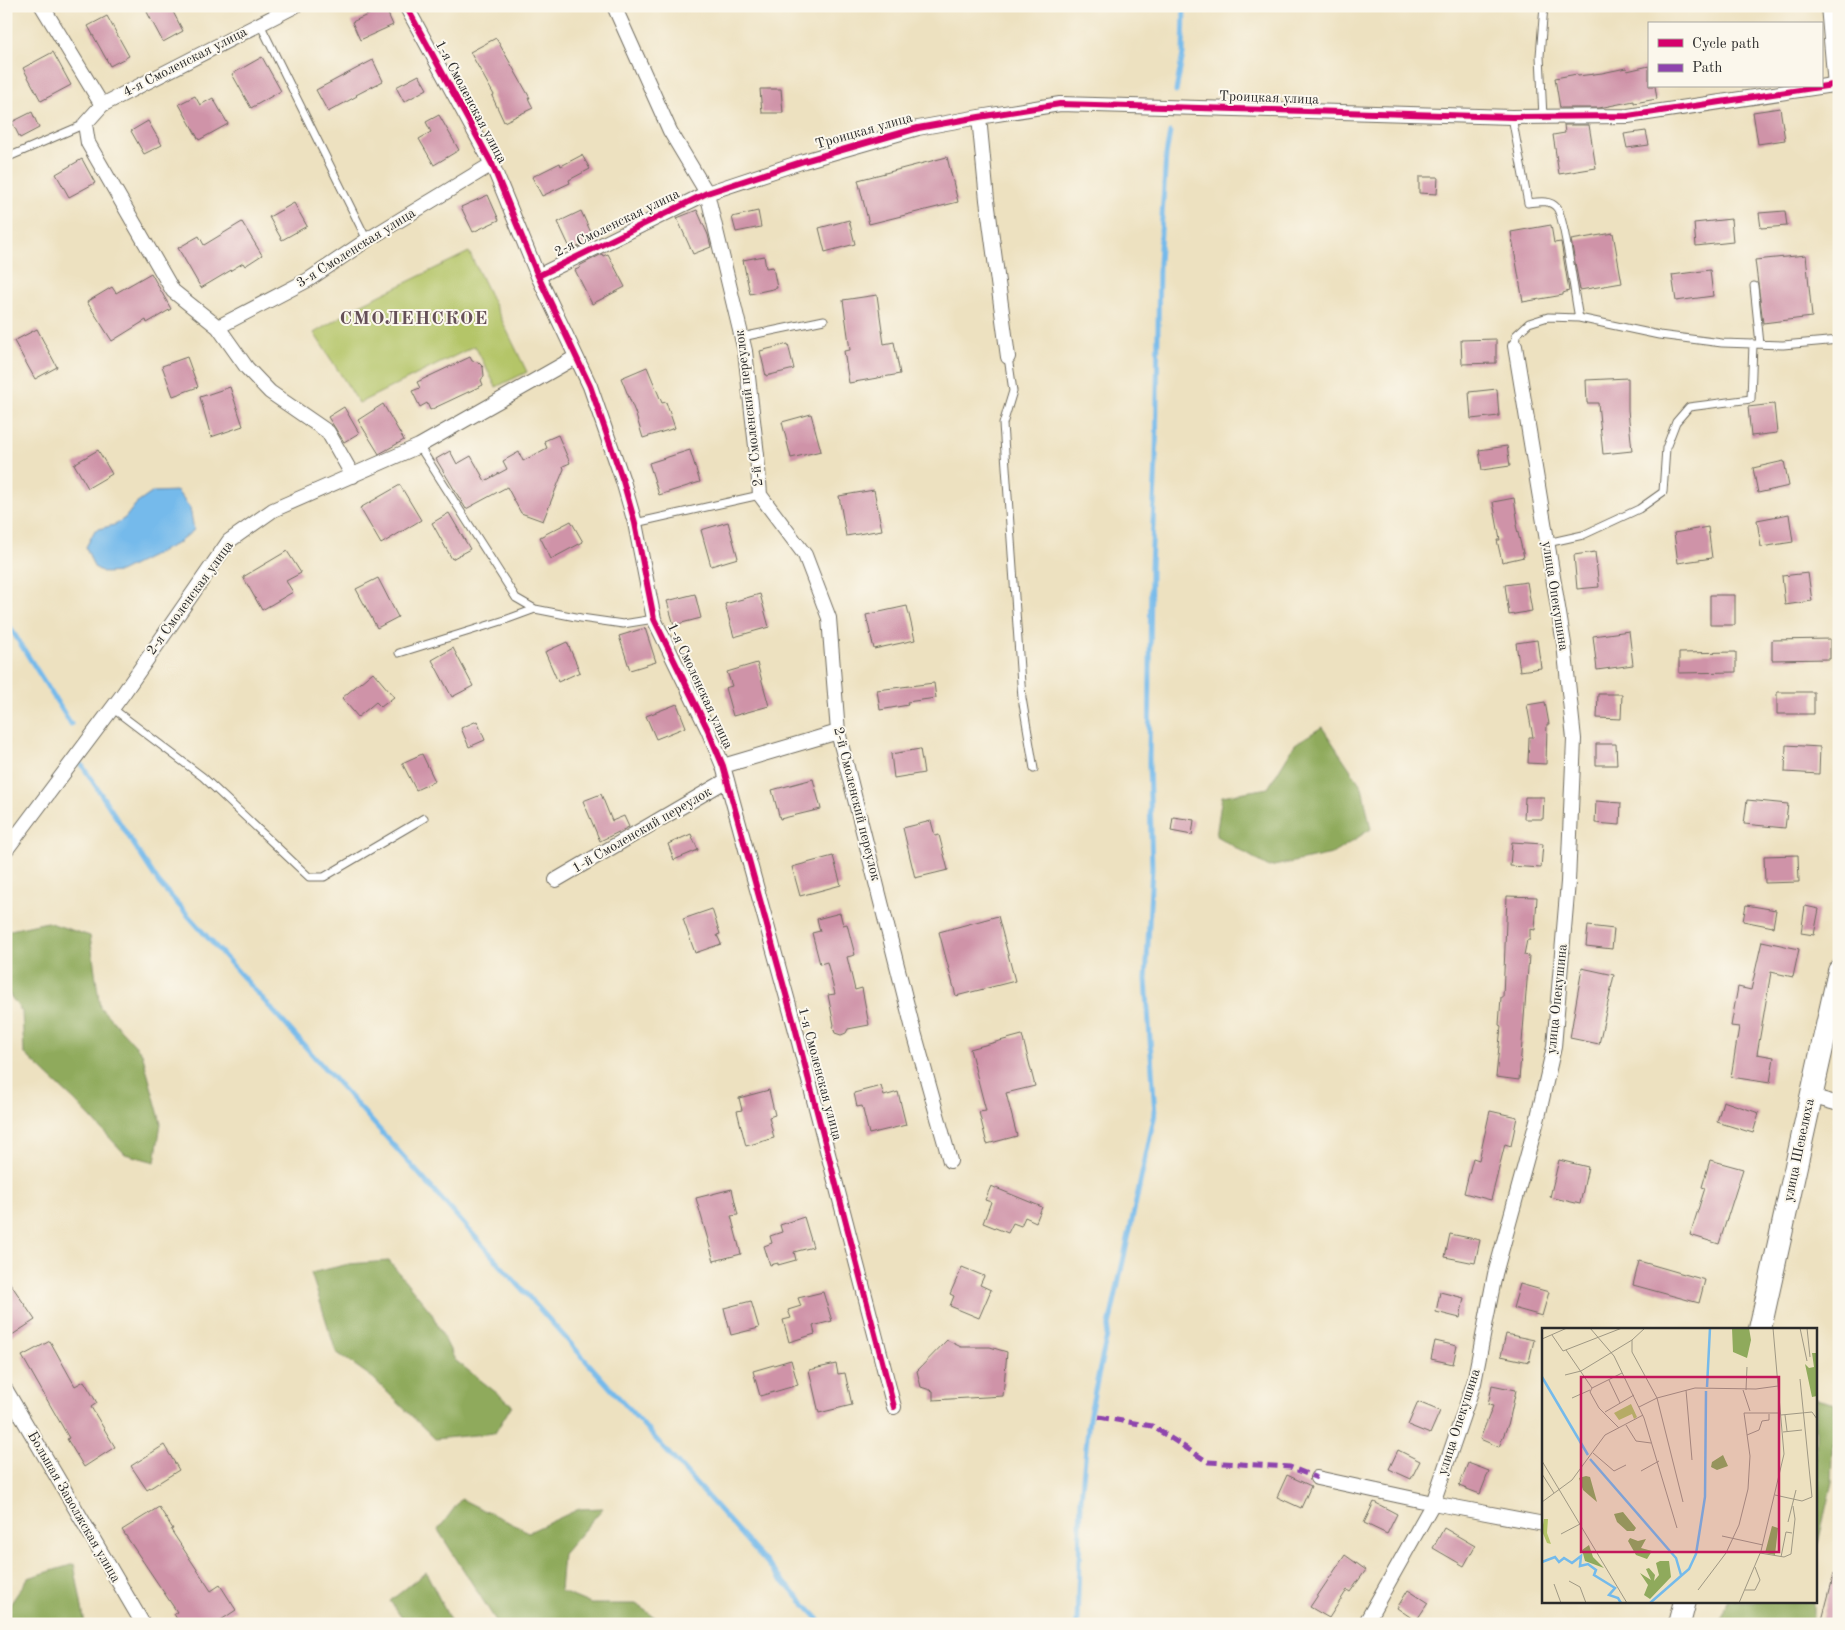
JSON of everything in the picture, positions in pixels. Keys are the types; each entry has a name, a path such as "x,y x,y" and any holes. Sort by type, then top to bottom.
{"main road":[{"path":"1832,6 1839,85"},
{"name":"улица Шевелюха","path":"1760,1328 1839,971"},
{"path":"1678,1624 1685,1602"}],"street":[{"path":"42,6 102,106"},
{"name":"4-я Смоленская улица","path":"85,124 102,106 295,6"},
{"name":"1-я Смоленская улица","path":"406,6 492,164 538,276 590,386 623,481 635,523 654,619 708,730 723,766 792,1018 894,1407"},
{"name":"2-й Смоленский переулок","path":"614,6 670,131 707,193 742,337 756,446 760,495 805,556 829,618 838,732 912,1025 950,1161"},
{"name":"Троицкая улица","path":"1822,87 1839,85"},
{"name":"Троицкая улица","path":"707,193 804,161 918,128 1060,104 1512,118 1628,116 1819,88"},
{"path":"979,117 987,200 1008,357"},
{"path":"85,124 88,143 173,291 218,327 247,368 270,392 328,432 353,476"},
{"name":"3-я Смоленская улица","path":"218,327 308,280 367,240 492,164"},
{"name":"2-я Смоленская улица","path":"538,276 707,193"},
{"name":"улица Опекушина","path":"1365,1624 1433,1503 1474,1383 1496,1274 1538,1117 1554,1047 1568,882 1574,739 1564,644 1515,346"},
{"name":"2-я Смоленская улица","path":"6,850 112,708 228,541 274,510 419,446 576,357"},
{"path":"723,766 838,732"},
{"name":"1-й Смоленский переулок","path":"556,880 727,780"},
{"path":"1810,1096 1839,1104"},
{"name":"Большая Заволжская улица","path":"6,1390 143,1624"},
{"path":"1317,1478 1542,1524"}],"lane":[{"path":"1543,117 1540,56 1544,6"},
{"path":"260,24 367,240"},
{"path":"1512,118 1528,203 1539,201 1550,203 1557,208 1563,225 1578,318"},
{"path":"6,158 85,124"},
{"path":"1547,543 1582,535 1639,509 1663,492 1666,448 1676,422 1689,407 1751,399 1756,344 1754,286"},
{"path":"1515,346 1516,335 1529,323 1548,317 1578,318 1659,336 1722,343 1783,345 1839,340"},
{"path":"742,337 824,320"},
{"path":"1008,357 1013,391 1003,424 1022,698 1034,770"},
{"path":"419,446 516,598 535,609 623,624 654,619"},
{"path":"635,523 760,495"},
{"path":"399,653 535,609"},
{"path":"112,708 203,777 309,877 324,877 424,818"}],"green space":[{"path":"469,252 527,372 496,387 475,346 359,403 314,333 360,305"},
{"path":"1322,727 1362,787 1371,829 1332,854 1269,867 1216,836 1222,796 1268,788 1295,744"},
{"path":"47,922 90,936 100,1007 142,1053 161,1123 155,1162 125,1154 75,1101 24,1053 22,1012 6,990 6,931"},
{"path":"389,1261 431,1312 455,1360 512,1405 495,1433 435,1439 373,1378 336,1352 311,1273 349,1264"},
{"path":"1818,1400 1835,1404 1832,1482 1818,1543"},
{"path":"461,1499 529,1532 579,1509 603,1508 563,1554 560,1591 591,1604 636,1604 663,1623 498,1624 438,1530"},
{"path":"74,1564 85,1624 12,1624 7,1609 28,1578"},
{"path":"426,1572 452,1624 406,1624 390,1601"},
{"path":"1727,1602 1813,1602 1813,1624 1721,1624"}],"water":[{"path":"177,491 190,508 194,530 178,543 120,572 105,573 94,567 86,547 95,530 114,525 125,518 136,504 153,492"}],"building":[{"path":"157,6 170,6 183,31 163,42 147,12"},
{"path":"385,7 393,25 360,40 352,22"},
{"path":"107,16 129,56 110,66 88,26"},
{"path":"496,38 530,98 528,98 533,108 504,122 492,96 494,95 470,52"},
{"path":"53,52 71,85 41,101 23,68"},
{"path":"262,57 281,91 251,108 232,74"},
{"path":"373,60 383,81 328,112 316,90"},
{"path":"1648,66 1648,88 1655,88 1657,99 1634,103 1634,101 1599,108 1560,108 1555,78 1577,74 1578,76 1602,73 1626,68 1627,71"},
{"path":"419,75 427,89 404,102 396,87"},
{"path":"760,89 781,89 783,113 762,113"},
{"path":"195,96 200,105 213,98 228,124 199,140 179,104"},
{"path":"1780,108 1785,140 1758,144 1753,112"},
{"path":"32,112 39,128 20,138 12,122"},
{"path":"439,115 459,150 434,165 419,139 431,132 426,122"},
{"path":"148,121 162,145 144,154 131,131"},
{"path":"1564,125 1589,125 1596,168 1559,174 1553,135 1565,133"},
{"path":"1646,131 1649,145 1627,148 1624,134"},
{"path":"582,155 590,169 569,180 570,183 542,196 532,177 560,163 561,166"},
{"path":"947,157 958,202 869,224 858,180"},
{"path":"82,159 95,183 69,197 56,174"},
{"path":"1419,177 1438,177 1437,194 1419,193"},
{"path":"488,195 499,220 473,232 461,207"},
{"path":"294,203 307,226 282,240 269,217"},
{"path":"697,210 711,247 693,254 677,218"},
{"path":"581,211 594,239 571,250 558,222"},
{"path":"758,211 761,227 736,232 732,217"},
{"path":"1785,211 1787,226 1761,228 1759,213"},
{"path":"1731,219 1733,242 1696,246 1694,223"},
{"path":"849,220 855,244 825,252 819,228"},
{"path":"242,222 262,255 245,266 243,263 201,288 178,248 199,236 204,245"},
{"path":"1551,225 1554,243 1561,242 1569,291 1563,293 1563,295 1523,302 1511,232"},
{"path":"1613,233 1622,283 1580,290 1571,240"},
{"path":"602,254 603,256 608,254 625,287 592,304 575,270"},
{"path":"1806,255 1812,317 1763,323 1755,260"},
{"path":"764,256 766,268 773,267 777,288 750,294 743,260"},
{"path":"1710,270 1713,296 1676,301 1672,275"},
{"path":"151,273 171,309 147,323 146,320 112,341 87,302 112,287 116,293"},
{"path":"877,295 884,344 894,342 900,374 849,383 844,351 850,350 843,300"},
{"path":"37,329 57,367 35,379 14,341"},
{"path":"1496,339 1496,363 1462,364 1461,340"},
{"path":"788,344 794,369 766,376 760,351"},
{"path":"187,357 198,387 173,396 162,366"},
{"path":"470,357 472,361 478,362 483,367 484,376 481,380 483,385 430,410 427,403 420,407 412,391 420,388 417,382"},
{"path":"647,367 662,403 666,402 675,428 643,438 621,378"},
{"path":"1628,378 1628,410 1632,451 1603,454 1598,403 1587,403 1586,380"},
{"path":"230,387 243,426 211,437 200,397"},
{"path":"1497,389 1499,416 1471,419 1469,392"},
{"path":"383,404 404,440 379,454 358,420"},
{"path":"1774,404 1777,433 1751,436 1748,407"},
{"path":"344,407 359,433 344,442 328,417"},
{"path":"811,414 821,451 791,458 782,422"},
{"path":"558,435 570,463 563,466 564,469 543,521 521,513 507,487 466,509 436,459 450,451 457,464 471,456 485,481 507,469 503,461 519,452 523,461 547,448 544,441"},
{"path":"1507,446 1510,466 1482,470 1479,450"},
{"path":"98,450 112,474 88,488 74,464"},
{"path":"690,450 700,482 659,495 649,463"},
{"path":"1784,461 1789,486 1758,493 1753,468"},
{"path":"400,485 421,520 381,544 360,508"},
{"path":"874,490 882,530 846,536 839,496"},
{"path":"1514,498 1518,524 1516,525 1524,557 1502,562 1497,540 1500,540 1493,502"},
{"path":"449,513 470,549 452,559 432,523"},
{"path":"1789,514 1793,542 1761,547 1757,520"},
{"path":"571,521 583,542 551,559 540,537"},
{"path":"728,522 738,558 711,566 701,530"},
{"path":"1708,527 1712,558 1678,563 1674,533"},
{"path":"287,551 301,573 286,581 293,592 262,610 243,577"},
{"path":"1595,552 1599,587 1577,589 1574,555"},
{"path":"1808,573 1812,601 1785,605 1782,576"},
{"path":"378,578 398,617 377,628 356,589"},
{"path":"1527,582 1532,611 1509,615 1505,585"},
{"path":"695,594 701,618 674,625 667,601"},
{"path":"760,594 769,627 734,637 725,604"},
{"path":"1710,595 1735,595 1735,625 1710,625"},
{"path":"907,606 915,640 874,649 866,615"},
{"path":"645,628 656,662 630,670 619,636"},
{"path":"1629,631 1633,665 1597,670 1593,636"},
{"path":"1830,639 1830,659 1772,660 1772,640"},
{"path":"1537,640 1541,668 1520,671 1516,643"},
{"path":"567,642 580,672 558,682 545,652"},
{"path":"453,648 473,686 452,697 432,660"},
{"path":"1736,652 1736,672 1679,673 1679,653"},
{"path":"757,663 769,706 733,716 725,688 732,686 727,672"},
{"path":"373,672 394,697 381,707 376,702 358,717 342,698"},
{"path":"934,683 936,698 907,702 908,705 880,710 877,690"},
{"path":"1777,692 1814,692 1814,714 1777,714"},
{"path":"1598,694 1622,694 1621,719 1597,718"},
{"path":"1545,702 1549,724 1547,724 1546,764 1528,763 1529,737 1533,737 1527,705"},
{"path":"677,704 686,727 656,739 646,716"},
{"path":"477,721 485,740 469,747 461,728"},
{"path":"1596,744 1616,744 1617,765 1596,765"},
{"path":"1786,745 1820,747 1819,774 1785,772"},
{"path":"920,749 924,773 894,778 891,754"},
{"path":"422,754 435,781 416,790 402,763"},
{"path":"813,779 821,809 780,819 772,790"},
{"path":"601,794 612,821 624,816 629,827 600,841 583,801"},
{"path":"1525,797 1544,797 1543,819 1524,819"},
{"path":"1747,800 1788,804 1785,828 1744,824"},
{"path":"1596,801 1621,803 1620,825 1595,823"},
{"path":"1173,817 1194,820 1192,835 1171,831"},
{"path":"931,821 935,836 939,835 948,870 915,878 903,828"},
{"path":"691,834 698,850 674,860 668,844"},
{"path":"1512,842 1543,844 1541,868 1510,866"},
{"path":"1798,855 1799,882 1765,883 1764,856"},
{"path":"833,856 841,885 800,896 792,867"},
{"path":"1507,896 1537,897 1535,930 1530,929 1530,940 1527,940 1524,955 1529,956 1519,1080 1496,1077 1501,1026 1499,1025 1501,997 1503,997"},
{"path":"1746,905 1776,910 1773,927 1743,921"},
{"path":"1805,906 1819,909 1814,935 1801,933"},
{"path":"712,909 720,934 717,935 721,944 695,953 683,919"},
{"path":"840,913 843,925 847,924 855,955 847,957 855,990 862,988 869,1025 848,1029 846,1033 841,1035 835,1033 833,1027 828,995 835,994 827,962 820,964 812,933 820,931 817,919"},
{"path":"998,916 1015,981 956,996 939,932"},
{"path":"1588,926 1614,929 1612,949 1586,946"},
{"path":"1762,941 1799,949 1793,977 1771,972 1757,1054 1774,1057 1770,1083 1731,1077 1739,1027 1731,1026 1738,987 1751,990"},
{"path":"1582,968 1614,975 1599,1044 1570,1038"},
{"path":"1022,1035 1035,1086 1006,1093 1017,1136 987,1144 979,1112 986,1111 970,1049"},
{"path":"881,1086 884,1096 898,1092 906,1125 869,1134 862,1106 857,1107 854,1093"},
{"path":"769,1090 775,1115 769,1117 774,1138 746,1146 737,1111 742,1110 739,1098"},
{"path":"1723,1101 1759,1113 1753,1133 1717,1122"},
{"path":"1490,1111 1517,1117 1511,1146 1505,1144 1491,1200 1464,1193 1473,1158 1479,1160"},
{"path":"1559,1160 1588,1167 1580,1204 1550,1197"},
{"path":"1710,1160 1743,1169 1719,1244 1690,1235 1705,1188 1702,1187"},
{"path":"991,1186 1042,1207 1036,1222 1025,1217 1021,1226 1013,1223 1008,1233 983,1223 991,1202 985,1200"},
{"path":"732,1189 738,1215 731,1216 741,1254 714,1261 696,1198"},
{"path":"804,1217 813,1247 794,1252 796,1260 778,1265 778,1263 770,1265 764,1246 772,1243 770,1236 782,1232 780,1225"},
{"path":"1450,1234 1480,1240 1475,1263 1445,1257"},
{"path":"1639,1261 1705,1280 1699,1303 1633,1285"},
{"path":"962,1267 984,1276 980,1285 991,1290 979,1318 950,1306 954,1296 950,1294"},
{"path":"6,1277 35,1320 6,1339"},
{"path":"1520,1284 1549,1292 1542,1316 1513,1308"},
{"path":"823,1292 832,1321 813,1326 815,1334 789,1342 783,1320 791,1318 788,1310 801,1306 798,1298"},
{"path":"1440,1292 1464,1298 1460,1318 1436,1312"},
{"path":"751,1301 759,1328 731,1335 724,1308"},
{"path":"1506,1334 1534,1340 1529,1362 1501,1356"},
{"path":"947,1340 961,1347 990,1347 1007,1352 1003,1396 933,1400 933,1391 921,1387 917,1371"},
{"path":"50,1341 75,1386 84,1381 97,1403 91,1407 115,1447 84,1467 22,1356"},
{"path":"1435,1341 1457,1346 1453,1364 1431,1359"},
{"path":"791,1360 798,1385 760,1396 753,1371"},
{"path":"836,1364 838,1374 845,1373 852,1405 819,1413 809,1370"},
{"path":"1492,1385 1516,1390 1509,1422 1499,1447 1480,1439 1493,1406 1488,1405"},
{"path":"1418,1402 1440,1411 1430,1434 1408,1425"},
{"path":"164,1445 179,1470 147,1490 131,1466"},
{"path":"1398,1450 1420,1461 1411,1479 1389,1469"},
{"path":"1468,1463 1489,1471 1480,1494 1459,1486"},
{"path":"1287,1475 1311,1486 1301,1508 1277,1497"},
{"path":"1374,1502 1397,1514 1387,1534 1364,1523"},
{"path":"159,1507 173,1529 171,1530 211,1591 220,1585 236,1610 215,1624 180,1624 174,1614 177,1612 122,1530"},
{"path":"1444,1528 1475,1546 1464,1566 1433,1548"},
{"path":"1345,1555 1366,1570 1350,1592 1347,1590 1329,1618 1310,1607"},
{"path":"1834,1574 1839,1574 1839,1624 1821,1624"},
{"path":"1408,1590 1428,1603 1416,1621 1397,1608"}],"waterway":[{"path":"1176,91 1183,54 1184,6"},
{"path":"1077,1624 1081,1499 1089,1418 1155,1114 1146,979 1152,868 1149,763 1151,567 1156,460 1159,263 1166,155 1170,132"},
{"path":"6,621 71,724"},
{"path":"82,765 159,883 823,1624"}],"marked path":[{"path":"1099,1417 1152,1426 1208,1462 1290,1467 1317,1478"}],"cycle path":[{"path":"406,6 492,164 538,276 590,386 623,481 635,523 654,619 708,730 723,766 795,1027 894,1407"},
{"path":"1822,87 1839,84"},
{"path":"538,276 707,193 804,161 918,128 1060,104 1512,117 1628,116 1813,88"}],"district":[{"name":"СМОЛЕНСКОЕ","path":"414,319"}]}
